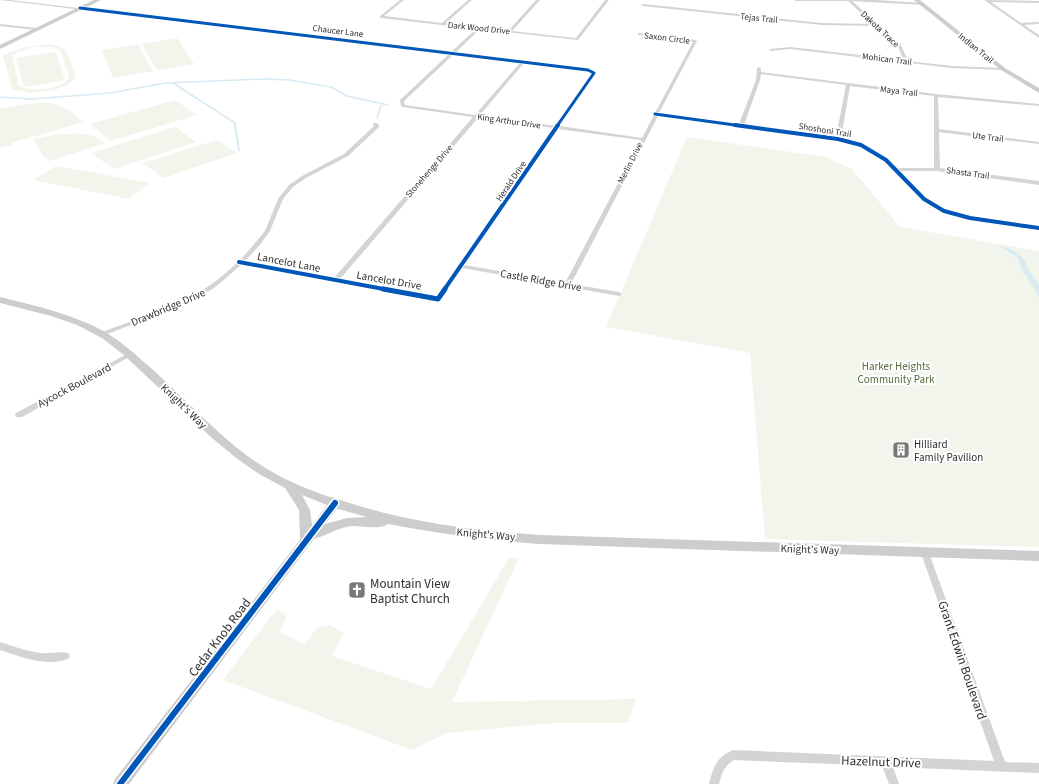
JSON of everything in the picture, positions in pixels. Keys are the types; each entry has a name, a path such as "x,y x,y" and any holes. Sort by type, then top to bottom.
{"main road":[{"path":"0,47 98,0"},
{"name":"Indian Trail","path":"917,0 1003,70 1039,91"},
{"name":"Knight's Way","path":"0,300 50,313 102,334 129,355 227,445 262,470 289,486 334,503 396,522 458,532 546,540 1039,556"},
{"path":"289,486 304,508 306,519 304,531 308,539 329,526 347,521 396,522"},
{"name":"Cedar Knob Road","path":"120,784 334,503"}],"street":[{"name":"Chaucer Lane","path":"2,0 452,53 593,72"},
{"name":"Dark Wood Drive","path":"401,0 381,17 577,39 607,0"},
{"path":"443,24 470,0"},
{"path":"509,32 538,0"},
{"path":"796,0 849,0 922,4"},
{"name":"Dakota Trace","path":"849,0 900,46 906,62"},
{"path":"987,1 1039,2"},
{"path":"987,1 1039,37"},
{"name":"Tejas Trail","path":"643,5 822,24 876,25"},
{"path":"1020,24 1039,23"},
{"path":"0,25 36,29"},
{"path":"452,53 478,28"},
{"name":"Saxon Circle","path":"639,34 695,41"},
{"name":"Merlin Drive","path":"567,284 655,114 695,41"},
{"name":"Mohican Trail","path":"771,50 778,48 790,48 906,62 1003,70"},
{"name":"King Arthur Drive","path":"452,53 401,104 406,107 642,139"},
{"name":"Stonehenge Drive","path":"335,281 523,62"},
{"name":"Maya Trail","path":"741,126 758,80 759,70 848,84 936,95 1039,105"},
{"name":"Herald Drive","path":"438,300 557,128 594,73 593,72"},
{"path":"838,139 848,84"},
{"path":"936,95 937,168"},
{"name":"Shoshoni Trail","path":"655,114 838,139 859,144 874,150 897,170 925,200 941,210 969,217 1039,228"},
{"name":"Drawbridge Drive","path":"102,334 203,293 215,284 239,262 268,231 278,200 283,193 308,174 347,154 377,126 375,124"},
{"name":"Ute Trail","path":"936,130 1039,143"},
{"name":"Shasta Trail","path":"897,170 937,168 1039,183"},
{"name":"Lancelot Lane","path":"239,262 335,281"},
{"name":"Castle Ridge Drive","path":"462,266 619,294"},
{"name":"Lancelot Drive","path":"335,281 438,300"},
{"name":"Aycock Boulevard","path":"19,415 129,355"},
{"name":"Grant Edwin Boulevard","path":"925,553 1001,766"},
{"path":"0,646 43,658 51,659 65,656"},
{"name":"Hazelnut Drive","path":"714,784 718,769 724,759 733,755 1039,768"},
{"path":"886,762 894,784"}],"green space":[{"path":"177,38 194,64 157,70 142,44"},
{"path":"48,44 61,47 68,54 76,76 67,85 55,90 26,92 12,90 3,55 26,47","holes":["35,47 52,47 60,50 69,76 66,81 46,89 30,89 19,85 12,56 20,51"]},
{"path":"138,44 153,71 113,78 102,50"},
{"path":"56,52 65,80 24,87 16,58"},
{"path":"175,100 197,115 110,141 90,124"},
{"path":"45,103 58,105 70,111 84,122 11,143 12,145 0,148 0,109 27,104"},
{"path":"175,127 196,142 114,169 91,153"},
{"path":"58,134 89,135 101,139 105,143 53,160 45,159 33,139"},
{"name":"Harker Heights Community Park","path":"687,137 826,157 852,169 900,227 1039,251 1039,547 765,539 750,353 606,327"},
{"path":"217,140 237,153 163,178 143,163"},
{"path":"56,166 150,183 129,199 33,180"},
{"path":"509,558 519,558 452,702 636,699 628,723 553,723 447,733 412,750 223,680 277,609 287,615 280,632 305,644 317,628 330,625 344,633 332,656 431,689"}],"shaded area":[{"path":"1000,246 1008,248 1024,259 1026,266 1039,285 1039,297 1021,268 1018,258"}],"waterway":[{"path":"0,97 32,99 110,93 165,83 265,79 289,80 331,87 347,96 382,104"},
{"path":"173,83 235,123 235,125"},
{"path":"377,118 382,104"},
{"path":"382,104 388,105"},
{"path":"235,125 239,150"}],"cycle path":[{"path":"80,8 588,70 594,73 438,299 239,262"},
{"path":"655,114 851,142 861,145 878,154 886,160 924,199 930,204 944,211 985,221 1039,228"},
{"path":"120,784 335,503"}],"place":[{"name":"Hilliard Family Pavilion","path":"901,450"},
{"name":"Mountain View Baptist Church","path":"357,590"}]}
